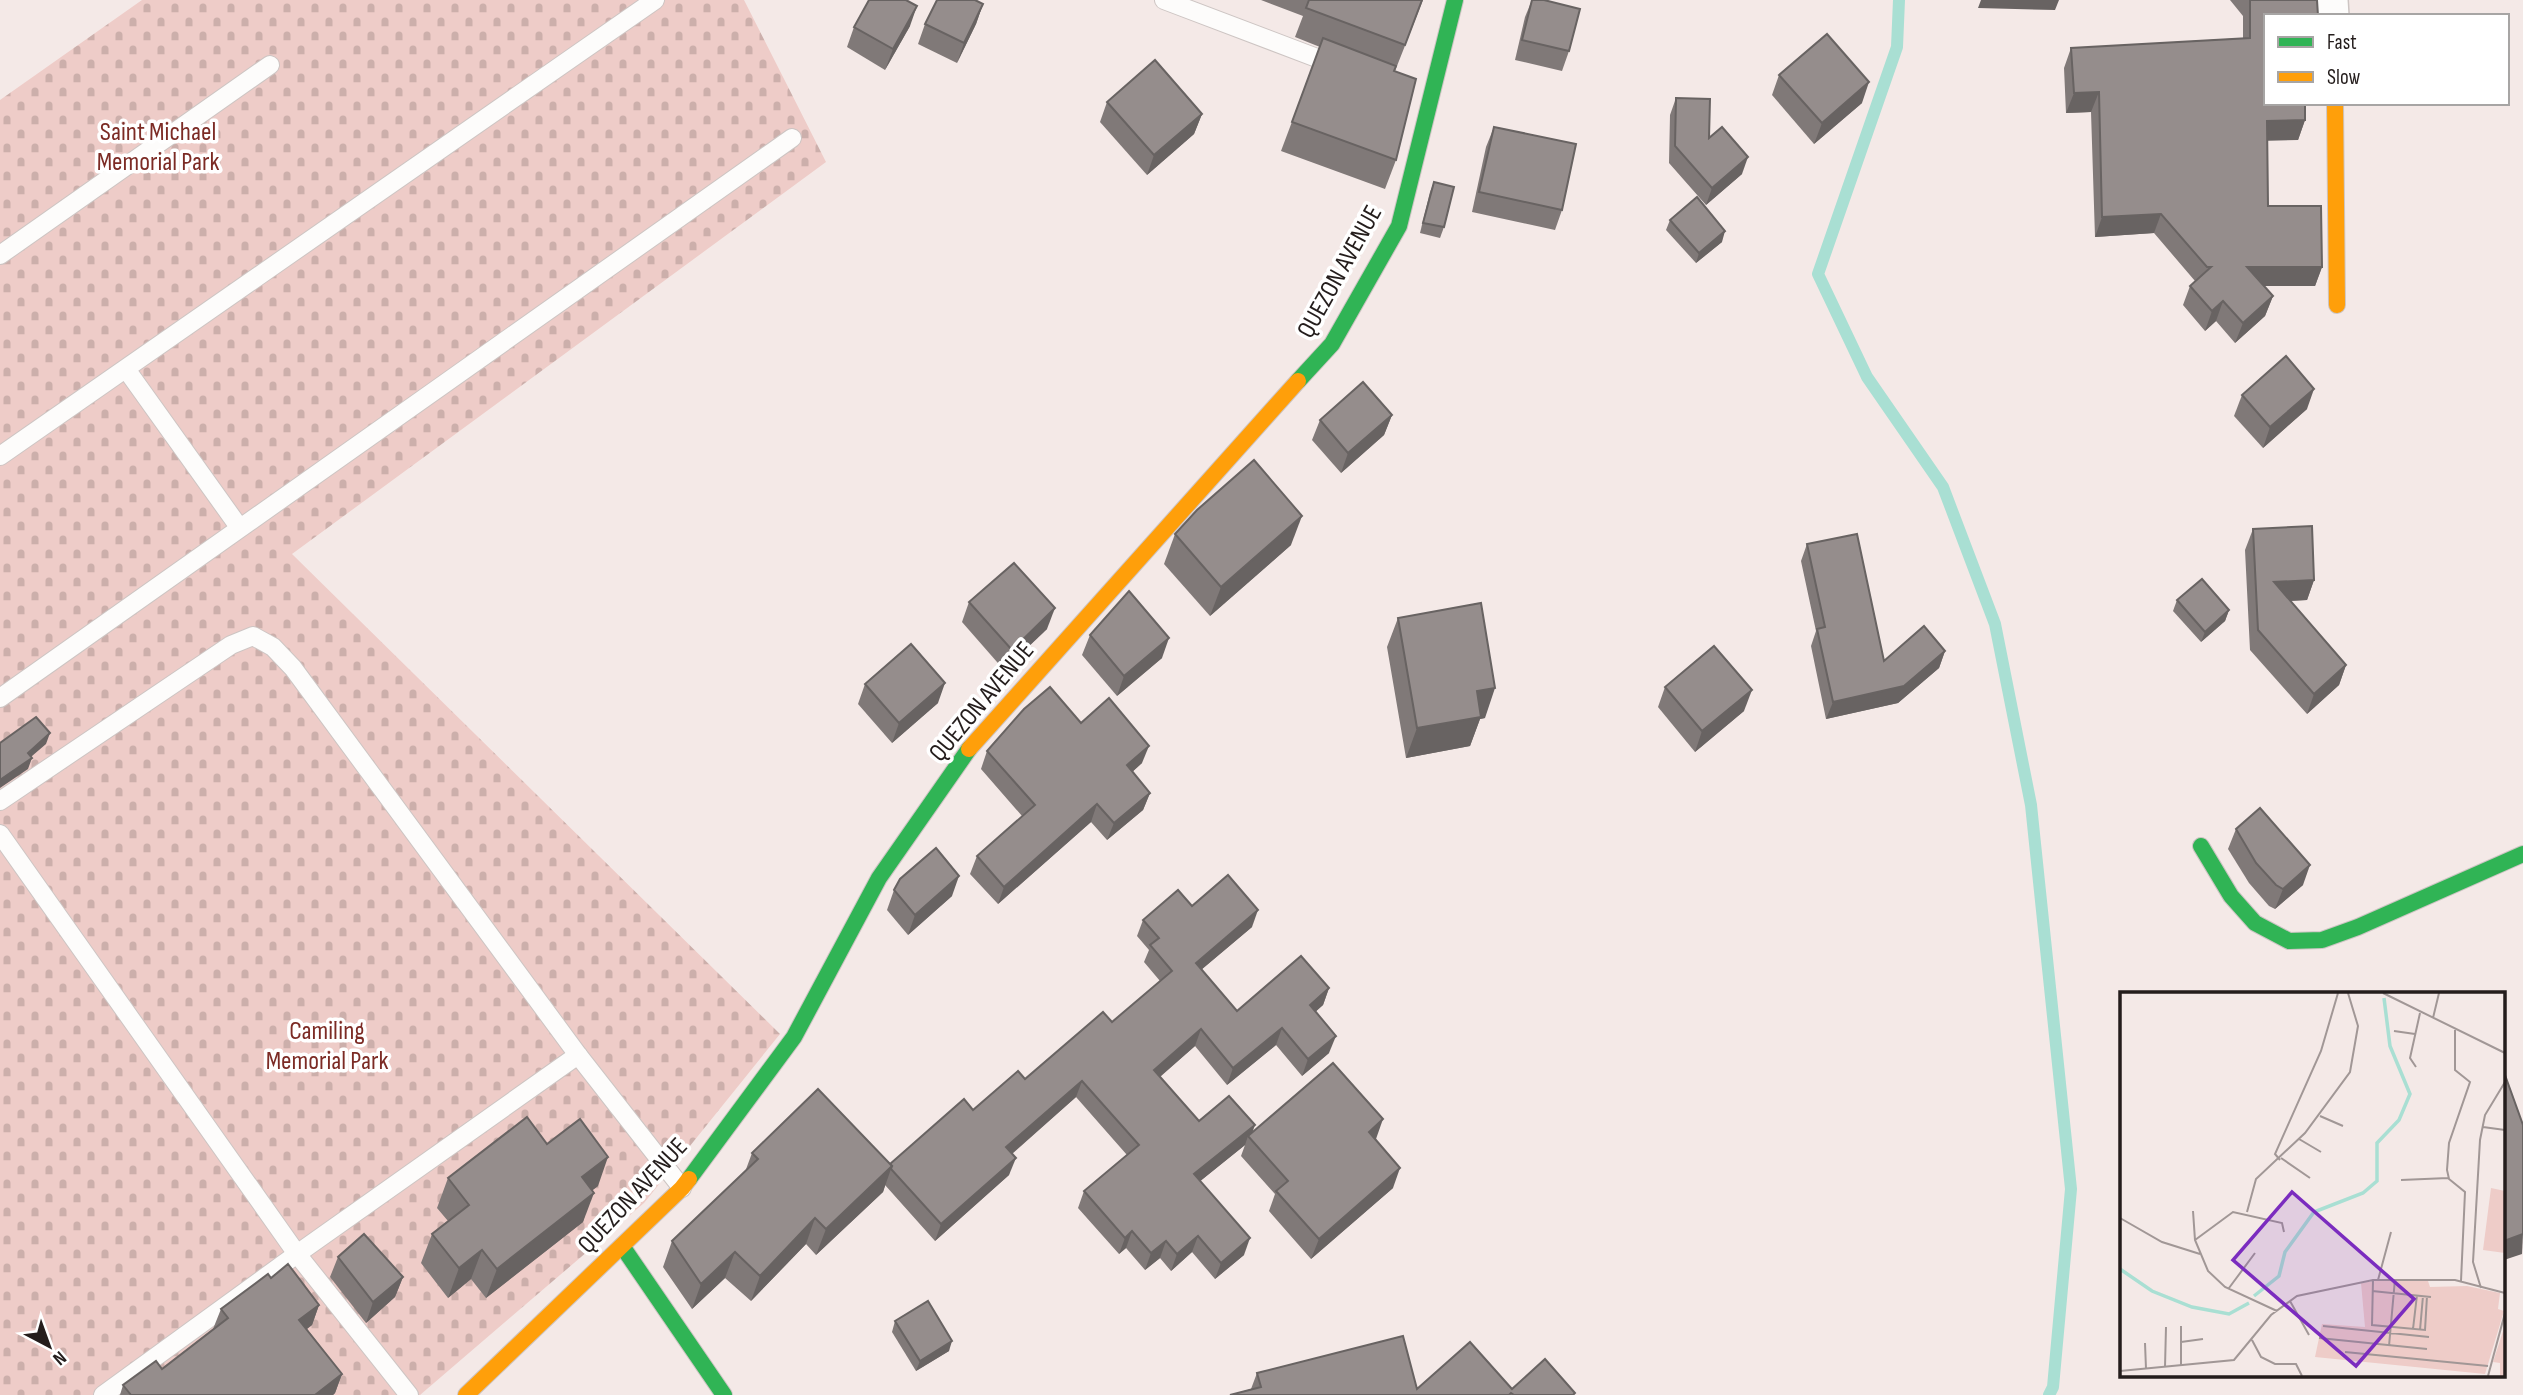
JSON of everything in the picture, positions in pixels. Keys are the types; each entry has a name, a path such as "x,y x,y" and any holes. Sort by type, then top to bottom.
{"street":[{"name":"QUEZON AVENUE","path":"466,1395 682,1188 794,1037 879,878 966,752 1332,344 1399,226 1424,98 1455,0"},
{"path":"2335,105 2337,305"},
{"path":"2201,846 2231,896 2255,923 2289,941 2322,940 2358,927 2523,854"},
{"path":"622,1246 724,1395"}],"lane":[{"path":"0,456 655,0"},
{"path":"1164,0 1354,71"},
{"path":"0,255 270,65"},
{"path":"0,698 792,138"},
{"path":"126,369 239,527"},
{"path":"0,801 231,645 253,636 273,647 293,668 578,1055 682,1188"},
{"path":"0,834 297,1254 409,1395"},
{"path":"103,1395 578,1055"}],"green space":[{"name":"Camiling Memorial Park","path":"142,0 744,0 826,162 292,554 780,1034 644,1203 420,1395 0,1395 0,100"}],"building":[{"path":"869,0 906,0 917,6 893,49 854,27"},
{"path":"937,0 975,0 983,4 964,43 925,24"},
{"path":"1309,0 1422,0 1405,45 1306,8"},
{"path":"1532,0 1544,0 1580,9 1569,51 1522,40"},
{"path":"2250,0 2317,0 2318,14 2264,14 2264,105 2305,105 2305,120 2267,121 2268,206 2321,206 2322,267 2247,267 2273,296 2243,323 2223,301 2212,311 2190,286 2211,267 2207,267 2161,214 2102,217 2099,92 2074,93 2071,48 2250,38"},
{"path":"1827,34 1869,82 1822,123 1779,75"},
{"path":"1323,38 1396,66 1394,71 1416,79 1396,160 1292,122"},
{"path":"1155,60 1202,114 1154,155 1107,102"},
{"path":"1676,98 1710,99 1709,138 1722,127 1748,157 1712,188 1675,146"},
{"path":"1494,127 1576,144 1562,210 1479,192"},
{"path":"1434,182 1454,187 1444,227 1423,223"},
{"path":"1697,197 1725,231 1699,253 1670,220"},
{"path":"2286,356 2314,389 2270,427 2242,395"},
{"path":"1363,382 1392,415 1348,453 1320,420"},
{"path":"1254,460 1302,516 1221,587 1175,534 1197,510"},
{"path":"2312,526 2314,580 2274,582 2346,665 2314,694 2258,630 2253,529"},
{"path":"1857,534 1884,661 1924,626 1945,651 1904,686 1833,702 1817,629 1825,627 1807,544"},
{"path":"1014,563 1055,608 1012,650 969,602"},
{"path":"2202,579 2229,610 2205,632 2177,600"},
{"path":"1129,591 1169,638 1124,676 1090,635"},
{"path":"1481,603 1495,688 1477,691 1481,717 1417,728 1398,618"},
{"path":"911,644 945,683 899,723 865,684"},
{"path":"1714,646 1752,690 1702,731 1665,687"},
{"path":"1050,687 1081,723 1109,698 1149,746 1127,765 1150,793 1114,823 1097,804 1004,887 977,856 1035,805 987,751 1024,709"},
{"path":"36,717 50,733 28,753 32,758 0,780 0,743"},
{"path":"2260,808 2310,865 2283,889 2256,863 2236,829"},
{"path":"936,848 959,876 915,915 894,890 900,879"},
{"path":"1228,875 1258,910 1196,963 1237,1011 1301,956 1329,988 1310,1005 1336,1036 1308,1059 1282,1028 1233,1068 1201,1029 1154,1070 1199,1121 1229,1096 1255,1125 1194,1174 1250,1238 1221,1263 1198,1236 1177,1254 1166,1241 1151,1253 1132,1231 1125,1238 1084,1191 1139,1145 1082,1081 1006,1147 1016,1158 941,1224 891,1169 890,1164 964,1099 973,1110 1018,1071 1025,1079 1103,1012 1112,1022 1172,971 1150,945 1159,938 1143,920 1178,890 1192,906"},
{"path":"1333,1063 1383,1119 1369,1132 1400,1168 1319,1239 1276,1191 1288,1181 1248,1136"},
{"path":"2506,1078 2523,1125 2523,1234 2506,1240"},
{"path":"818,1089 892,1166 826,1229 815,1218 760,1276 735,1252 701,1284 672,1241 758,1159 752,1153"},
{"path":"527,1117 547,1144 580,1119 608,1157 582,1177 594,1193 497,1269 482,1250 459,1268 432,1234 469,1205 448,1178"},
{"path":"364,1234 403,1277 373,1302 338,1257"},
{"path":"288,1264 319,1305 299,1320 342,1374 315,1395 131,1395 123,1385 156,1361 162,1369 228,1318 221,1309 268,1274 271,1278"},
{"path":"928,1301 952,1341 920,1361 895,1321"},
{"path":"1403,1336 1417,1389 1470,1342 1512,1389 1545,1359 1575,1393 1230,1395 1261,1387 1257,1373"}],"waterway":[{"path":"1899,0 1897,47 1818,274 1867,377 1943,487 1995,624 2031,805 2071,1189 2053,1387 2049,1395"}],"traffic: fast":[{"path":"1298,381 1332,344 1399,226 1455,0"},
{"path":"689,1179 794,1037 879,878 969,749"},
{"path":"2201,846 2231,896 2255,923 2289,941 2322,940 2358,927 2523,854"},
{"path":"622,1246 724,1395"}],"traffic: slow":[{"path":"2335,105 2337,305"},
{"path":"969,749 1298,381"},
{"path":"466,1395 689,1179"}],"park label":[{"name":"Saint Michael Memorial Park","path":"158,147"}]}
